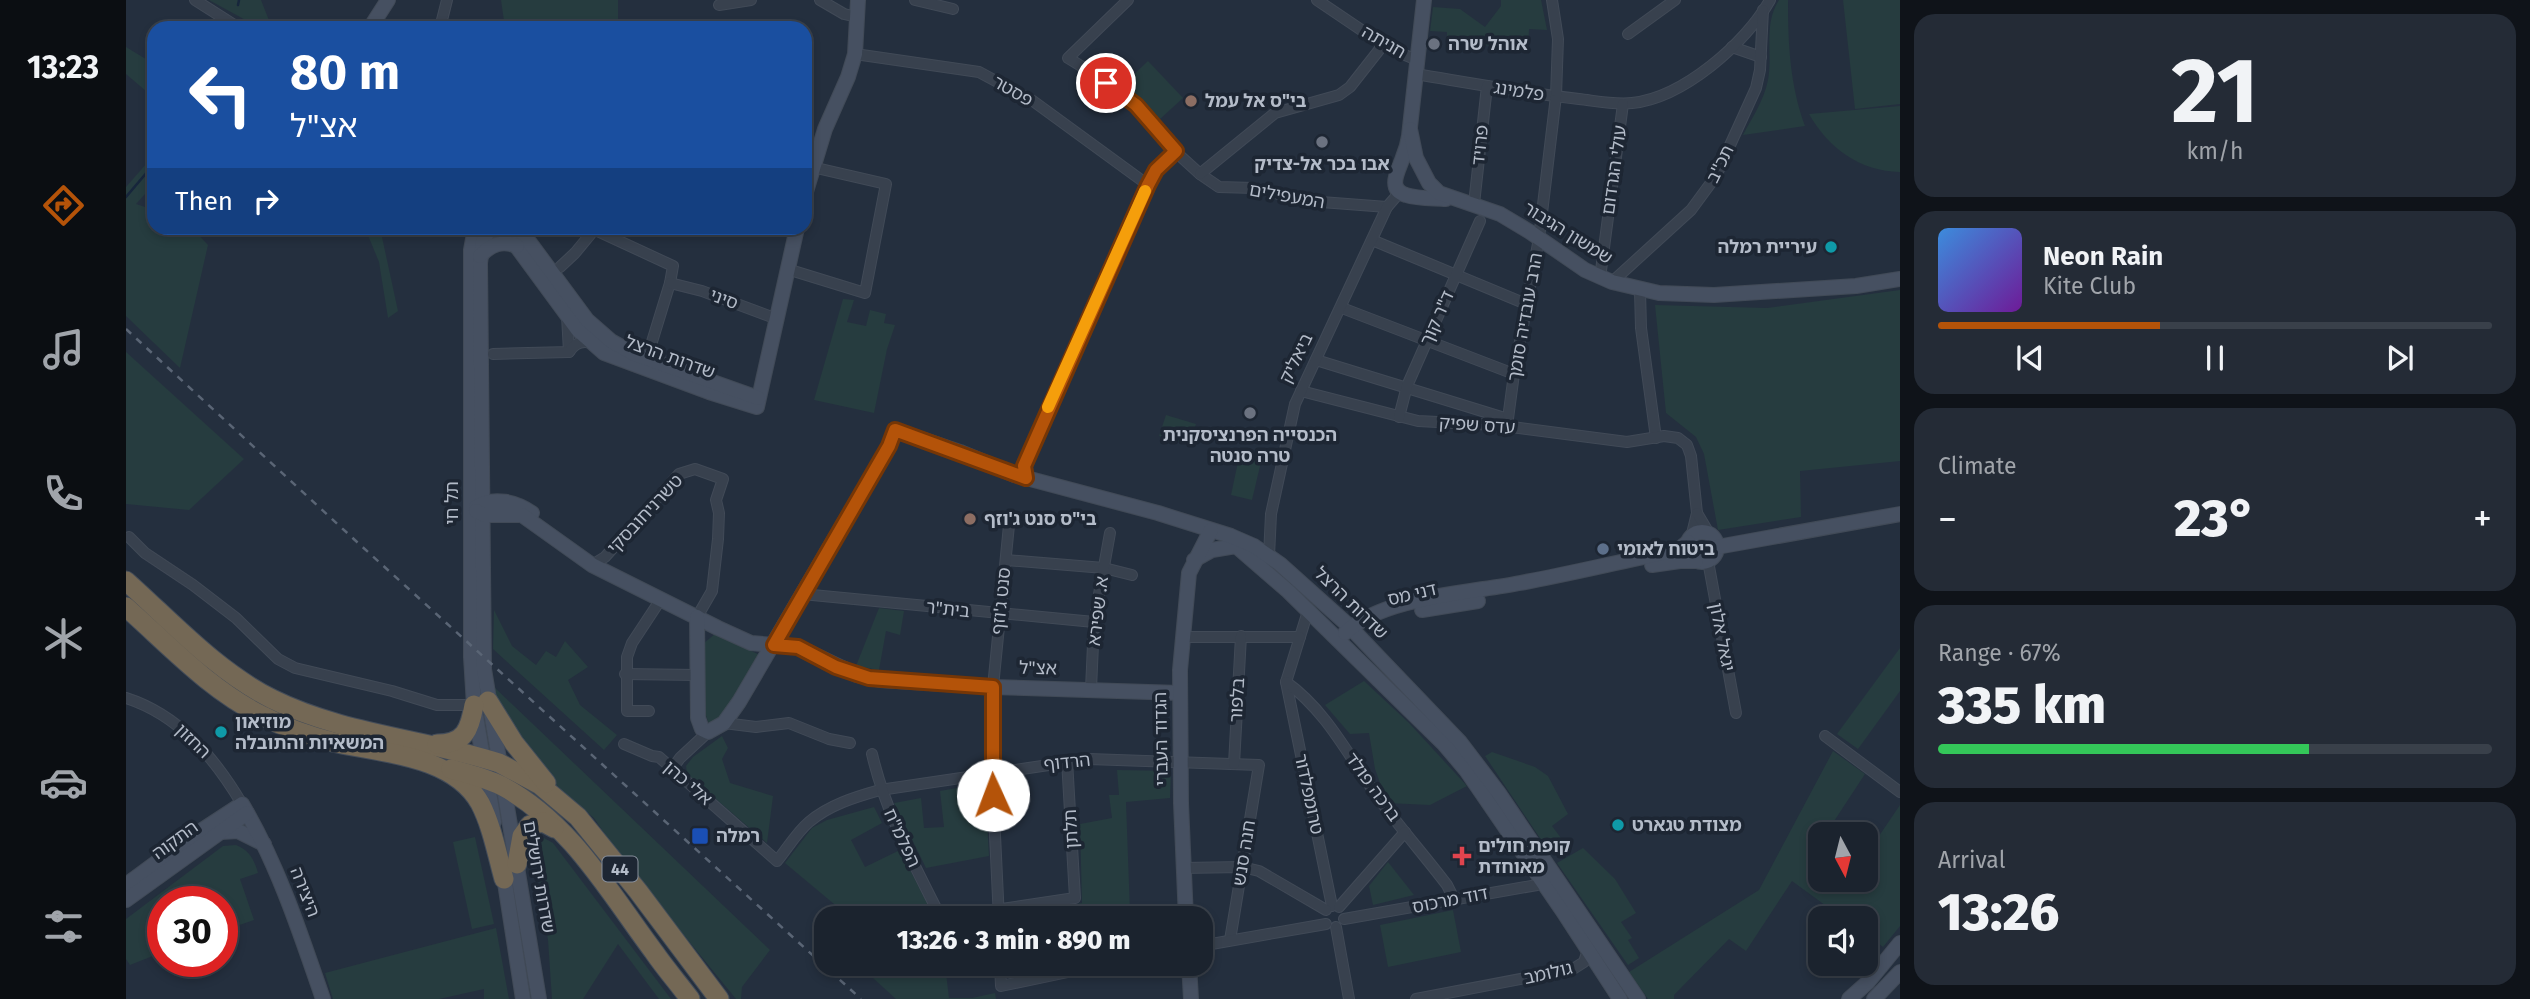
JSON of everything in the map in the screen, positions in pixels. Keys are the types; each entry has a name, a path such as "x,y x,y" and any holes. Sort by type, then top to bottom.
{"highway":[{"name":"44","path":"126,581 210,657 238,679 270,698 419,751 496,783 538,811 566,835 616,896 690,999"},
{"name":"44","path":"126,607 198,672 227,695 261,715 329,741 491,760 540,785 575,814 638,891 719,999"},
{"path":"419,751 453,743 462,737 481,703 496,717 525,758 575,814"},
{"path":"419,751 463,782 479,803 511,872"},
{"path":"511,872 522,836 530,825 543,822 566,835"}],"street":[{"path":"195,0 228,21"},
{"path":"374,21 388,0"},
{"path":"386,21 400,0"},
{"path":"442,21 447,0"},
{"path":"719,5 751,0"},
{"path":"820,0 844,14 857,17"},
{"path":"812,156 848,77 855,54 858,0"},
{"path":"915,0 953,9"},
{"name":"המעפילים","path":"1129,0 1068,58 1115,87 1136,105 1200,174 1219,187 1254,188 1308,201 1387,207"},
{"name":"חניתה","path":"1317,0 1416,67"},
{"path":"1410,129 1413,151 1423,171 1424,189 1406,194 1395,178 1405,153 1410,129 1424,0"},
{"name":"הרב עובדיה סומך","path":"1507,422 1539,238 1556,96 1558,39 1552,0"},
{"path":"1628,34 1675,0"},
{"path":"1623,104 1635,103 1671,91 1704,70 1732,47 1765,4"},
{"name":"תכ''ב","path":"1606,280 1691,210 1710,187 1756,88 1765,4"},
{"path":"221,16 233,21"},
{"path":"1200,174 1275,113 1339,95 1349,87 1383,45"},
{"path":"1732,47 1761,57"},
{"name":"פסטר","path":"855,54 979,72 1033,101 1148,185"},
{"name":"פלמינג","path":"1416,67 1486,86 1623,104"},
{"name":"פרויד","path":"1469,202 1486,86"},
{"name":"עולי הגרדום","path":"1606,280 1623,104"},
{"path":"1026,478 1024,466 1148,185 1156,170 1176,151"},
{"path":"787,269 865,293 886,184 812,161"},
{"path":"1399,169 1407,164 1423,171"},
{"name":"שמשון הגיבור","path":"1423,171 1439,193 1500,214 1585,270 1606,280 1640,290 1714,295 1856,286 1900,279"},
{"name":"שמשון הגיבור","path":"1406,194 1469,202"},
{"name":"ביאליק","path":"1269,556 1271,514 1293,412 1387,207 1406,194"},
{"name":"ד\"ר קוך","path":"1399,417 1407,386 1480,221"},
{"name":"תל חי","path":"474,235 471,250 480,508"},
{"name":"תל חי","path":"486,235 480,256 482,471 470,589 481,703 496,783"},
{"name":"שדרות הרצל","path":"508,235 566,315 604,353 624,362 758,403"},
{"name":"שדרות הרצל","path":"524,235 594,328 619,346 758,403"},
{"path":"560,267 575,253 588,235"},
{"path":"605,235 673,266 647,358"},
{"path":"758,403 795,235"},
{"path":"1372,240 1526,304"},
{"path":"480,256 497,243 517,246"},
{"name":"שמשון הגיבור","path":"1779,291 1811,288 1900,269"},
{"name":"סיני","path":"670,283 702,291 777,319"},
{"path":"1640,290 1641,328 1656,438 1678,438 1687,445 1691,456 1697,513 1689,554 1702,561 1714,556 1714,541 1697,513"},
{"path":"1342,308 1514,374"},
{"path":"566,315 569,352"},
{"path":"493,354 569,352 576,344 584,341 592,343"},
{"path":"1316,360 1407,386 1507,422"},
{"name":"עדס שפיק","path":"1301,391 1418,421 1507,422 1627,442 1656,438"},
{"name":"שדרות הרצל","path":"802,594 889,446 895,430 1026,478 1158,513 1242,540 1269,556 1351,627 1460,742 1483,771 1548,877 1588,950 1620,999"},
{"name":"טשרניחובסקי","path":"596,563 679,474 695,469 723,479 716,500 719,539 712,591 697,617"},
{"path":"482,471 495,490 511,503"},
{"name":"אצ\"ל","path":"480,508 511,503 528,510 596,563"},
{"name":"אצ\"ל","path":"480,508 522,515 596,563 648,587 660,599 751,643 798,647 836,667 869,678 993,687 1174,692"},
{"path":"1690,540 1700,533 1714,541 1900,514"},
{"name":"סנט ג'וזף","path":"999,906 992,772 993,687 1010,515"},
{"name":"הגדוד העברי","path":"1185,906 1182,761 1174,692 1180,670 1189,573 1211,530"},
{"name":"א. שפירא","path":"1091,689 1094,622 1110,533"},
{"path":"129,537 145,552 236,618 278,659 295,668 392,691 437,705 481,703"},
{"name":"דני מס","path":"1340,642 1351,627 1371,615 1405,603 1518,584 1678,550 1690,540"},
{"name":"שדרות הרצל","path":"1194,561 1212,550 1237,546 1340,642 1457,760 1638,999"},
{"path":"1006,561 1104,568 1132,575"},
{"name":"דני מס","path":"1351,627 1407,613 1548,588 1669,562 1702,561"},
{"name":"יגאל אלון","path":"1702,561 1736,713"},
{"path":"672,769 702,734 724,723 774,645 802,594"},
{"name":"בית\"ר","path":"802,594 1094,622"},
{"path":"649,711 627,711 625,674 632,643 660,599"},
{"path":"1286,682 1308,611"},
{"path":"697,617 698,718 702,734"},
{"path":"699,645 705,633 718,628"},
{"name":"בלפור","path":"1234,764 1241,636"},
{"path":"1183,637 1300,637"},
{"path":"625,674 697,676"},
{"name":"ברכה פולד","path":"1286,682 1305,696 1324,717 1380,799 1447,884 1454,899"},
{"name":"טרומפלדור","path":"1286,682 1332,907"},
{"name":"החזון","path":"126,698 142,703 182,727 213,760 245,808"},
{"path":"724,723 756,727 789,723 829,739 850,743"},
{"path":"1825,736 1900,792"},
{"name":"אלי כהן","path":"624,744 659,757 777,862"},
{"name":"הפלמ\"ח","path":"872,754 880,790 892,820 935,906"},
{"name":"הרדוף","path":"777,862 808,822 834,806 880,790 1089,758 1259,765"},
{"name":"תלתן","path":"1037,906 1075,898 1067,760"},
{"name":"חנה סנש","path":"1230,940 1259,765"},
{"name":"שדרות ירושלים","path":"496,783 511,872 539,999"},
{"name":"התקוה","path":"126,900 217,833 245,808"},
{"name":"התקוה","path":"126,885 187,840 245,808"},
{"name":"היצירה","path":"245,808 286,893 323,999"},
{"path":"217,833 238,831 264,844"},
{"path":"1336,923 1324,916 1405,831"},
{"path":"1183,868 1242,867 1259,871 1344,912 1336,923 1349,999"},
{"name":"שדרות ירושלים","path":"511,872 523,999"},
{"name":"דוד מרכוס","path":"1213,943 1336,923 1548,877"},
{"path":"1849,999 1868,982 1900,943"},
{"name":"גולומב","path":"1416,999 1573,969 1584,962 1588,950"},
{"path":"1874,999 1900,972"},
{"path":"1001,976 1001,986 1049,976"},
{"path":"1190,976 1191,999"}],"green space":[{"path":"209,0 261,0 269,21 247,21"},
{"path":"501,0 618,0 618,21 504,21"},
{"path":"1501,0 1541,0 1547,30 1529,29 1528,51 1447,40 1447,32 1430,31 1433,7 1460,9 1485,27 1501,6"},
{"path":"1779,0 1788,0 1791,64 1805,126 1743,135 1768,80 1771,19"},
{"path":"1843,0 1900,0 1900,104 1855,109"},
{"path":"126,47 147,60 147,92 126,74"},
{"path":"1148,61 1183,98 1160,119 1125,83"},
{"path":"1900,106 1900,172 1885,171 1847,156 1826,138 1809,114"},
{"path":"147,163 147,192 136,204 147,208 147,235 199,235 208,245 180,368 126,316 126,187"},
{"path":"368,235 382,237 398,311 388,318 379,262"},
{"path":"1900,290 1900,461 1800,471 1801,517 1718,530 1704,454 1696,437 1666,413 1655,305 1767,308"},
{"path":"843,299 854,300 847,322 866,326 870,310 886,314 884,323 895,325 887,349 874,413 814,400"},
{"path":"126,352 244,459 189,510 126,504"},
{"path":"1166,415 1196,424 1190,445 1159,436"},
{"path":"1239,457 1261,462 1252,500 1231,495"},
{"path":"879,608 904,611 900,635 886,631 879,670 856,666"},
{"path":"494,610 512,646 536,665 546,651 556,657 565,641 588,667 568,680 580,705 617,735 604,750 493,649"},
{"path":"715,634 762,656 723,715 709,724 703,708 704,643"},
{"path":"1900,648 1900,691 1858,749 1837,734"},
{"path":"1364,681 1409,723 1467,786 1430,805 1387,803 1375,769 1369,733 1350,734 1325,705"},
{"path":"492,685 770,950 742,987 741,999 736,999 620,857 594,818 559,788 520,740 496,701"},
{"path":"722,736 728,748 722,759 730,783 773,796 767,843 687,774 686,766 693,757"},
{"path":"1833,751 1865,774 1834,822 1808,822 1808,892 1878,892 1878,837 1900,805 1900,926 1883,947 1878,943 1878,906 1826,906 1792,881 1746,951 1729,939 1674,995 1674,999 1648,999 1629,972 1759,890"},
{"path":"1492,752 1535,767 1548,776 1568,814 1552,826 1564,842 1550,853 1485,756"},
{"path":"1117,770 1171,771 1170,798 1126,802 1130,906 1068,906 1082,903 1080,824 1112,818 1109,795 1119,795"},
{"path":"985,783 989,856 926,868 894,803 921,798 924,828 944,827 940,791"},
{"path":"874,807 882,823 851,840 865,867 900,850 928,906 836,906 785,863 812,828 827,820"},
{"path":"475,837 494,924 472,929 453,842"},
{"path":"544,838 553,843 671,999 659,999 618,944 583,999 552,999 548,940 535,852 537,840"},
{"path":"236,845 244,850 255,863 258,873 240,879 254,920 238,926 238,886 170,886 223,846"},
{"path":"1583,848 1615,879 1636,913 1621,922 1632,938 1628,940 1639,958 1628,965 1557,863"},
{"path":"1388,862 1414,895 1373,905 1369,886"},
{"path":"147,903 147,958 130,965 126,959 126,919"},
{"path":"1453,910 1461,952 1388,967 1380,925"},
{"path":"496,928 509,999 484,999 484,989 439,999 333,999 325,973"},
{"path":"871,976 946,976 949,998 972,998 995,993 996,999 896,999"}],"waterway":[{"path":"238,5 239,0"},
{"path":"126,197 147,172"}],"railway":[{"path":"126,329 861,999"}],"slow traffic":[{"path":"1048,407 1145,191"}],"place":[{"name":"אוהל שרה","path":"1434,44"},
{"name":"בי\"ס אל עמל","path":"1191,101"},
{"name":"אבו בכר אל-צדיק","path":"1322,142"},
{"name":"עיריית רמלה","path":"1831,247"},
{"name":"הכנסייה הפרנציסקנית טרה סנטה","path":"1250,413"},
{"name":"בי\"ס סנט ג'וזף","path":"970,519"},
{"name":"ביטוח לאומי","path":"1603,549"},
{"name":"מוזיאון המשאיות והתובלה","path":"221,732"},
{"name":"מצודת טגארט","path":"1618,825"},
{"name":"רמלה","path":"700,836"},
{"name":"קופת חולים מאוחדת","path":"1462,856"}],"route":[{"path":"993,795 993,687 869,678 836,667 798,647 774,645 889,446 895,430 1026,478 1024,466 1046,413 1148,185 1156,170 1176,151 1136,105 1106,83"}]}
